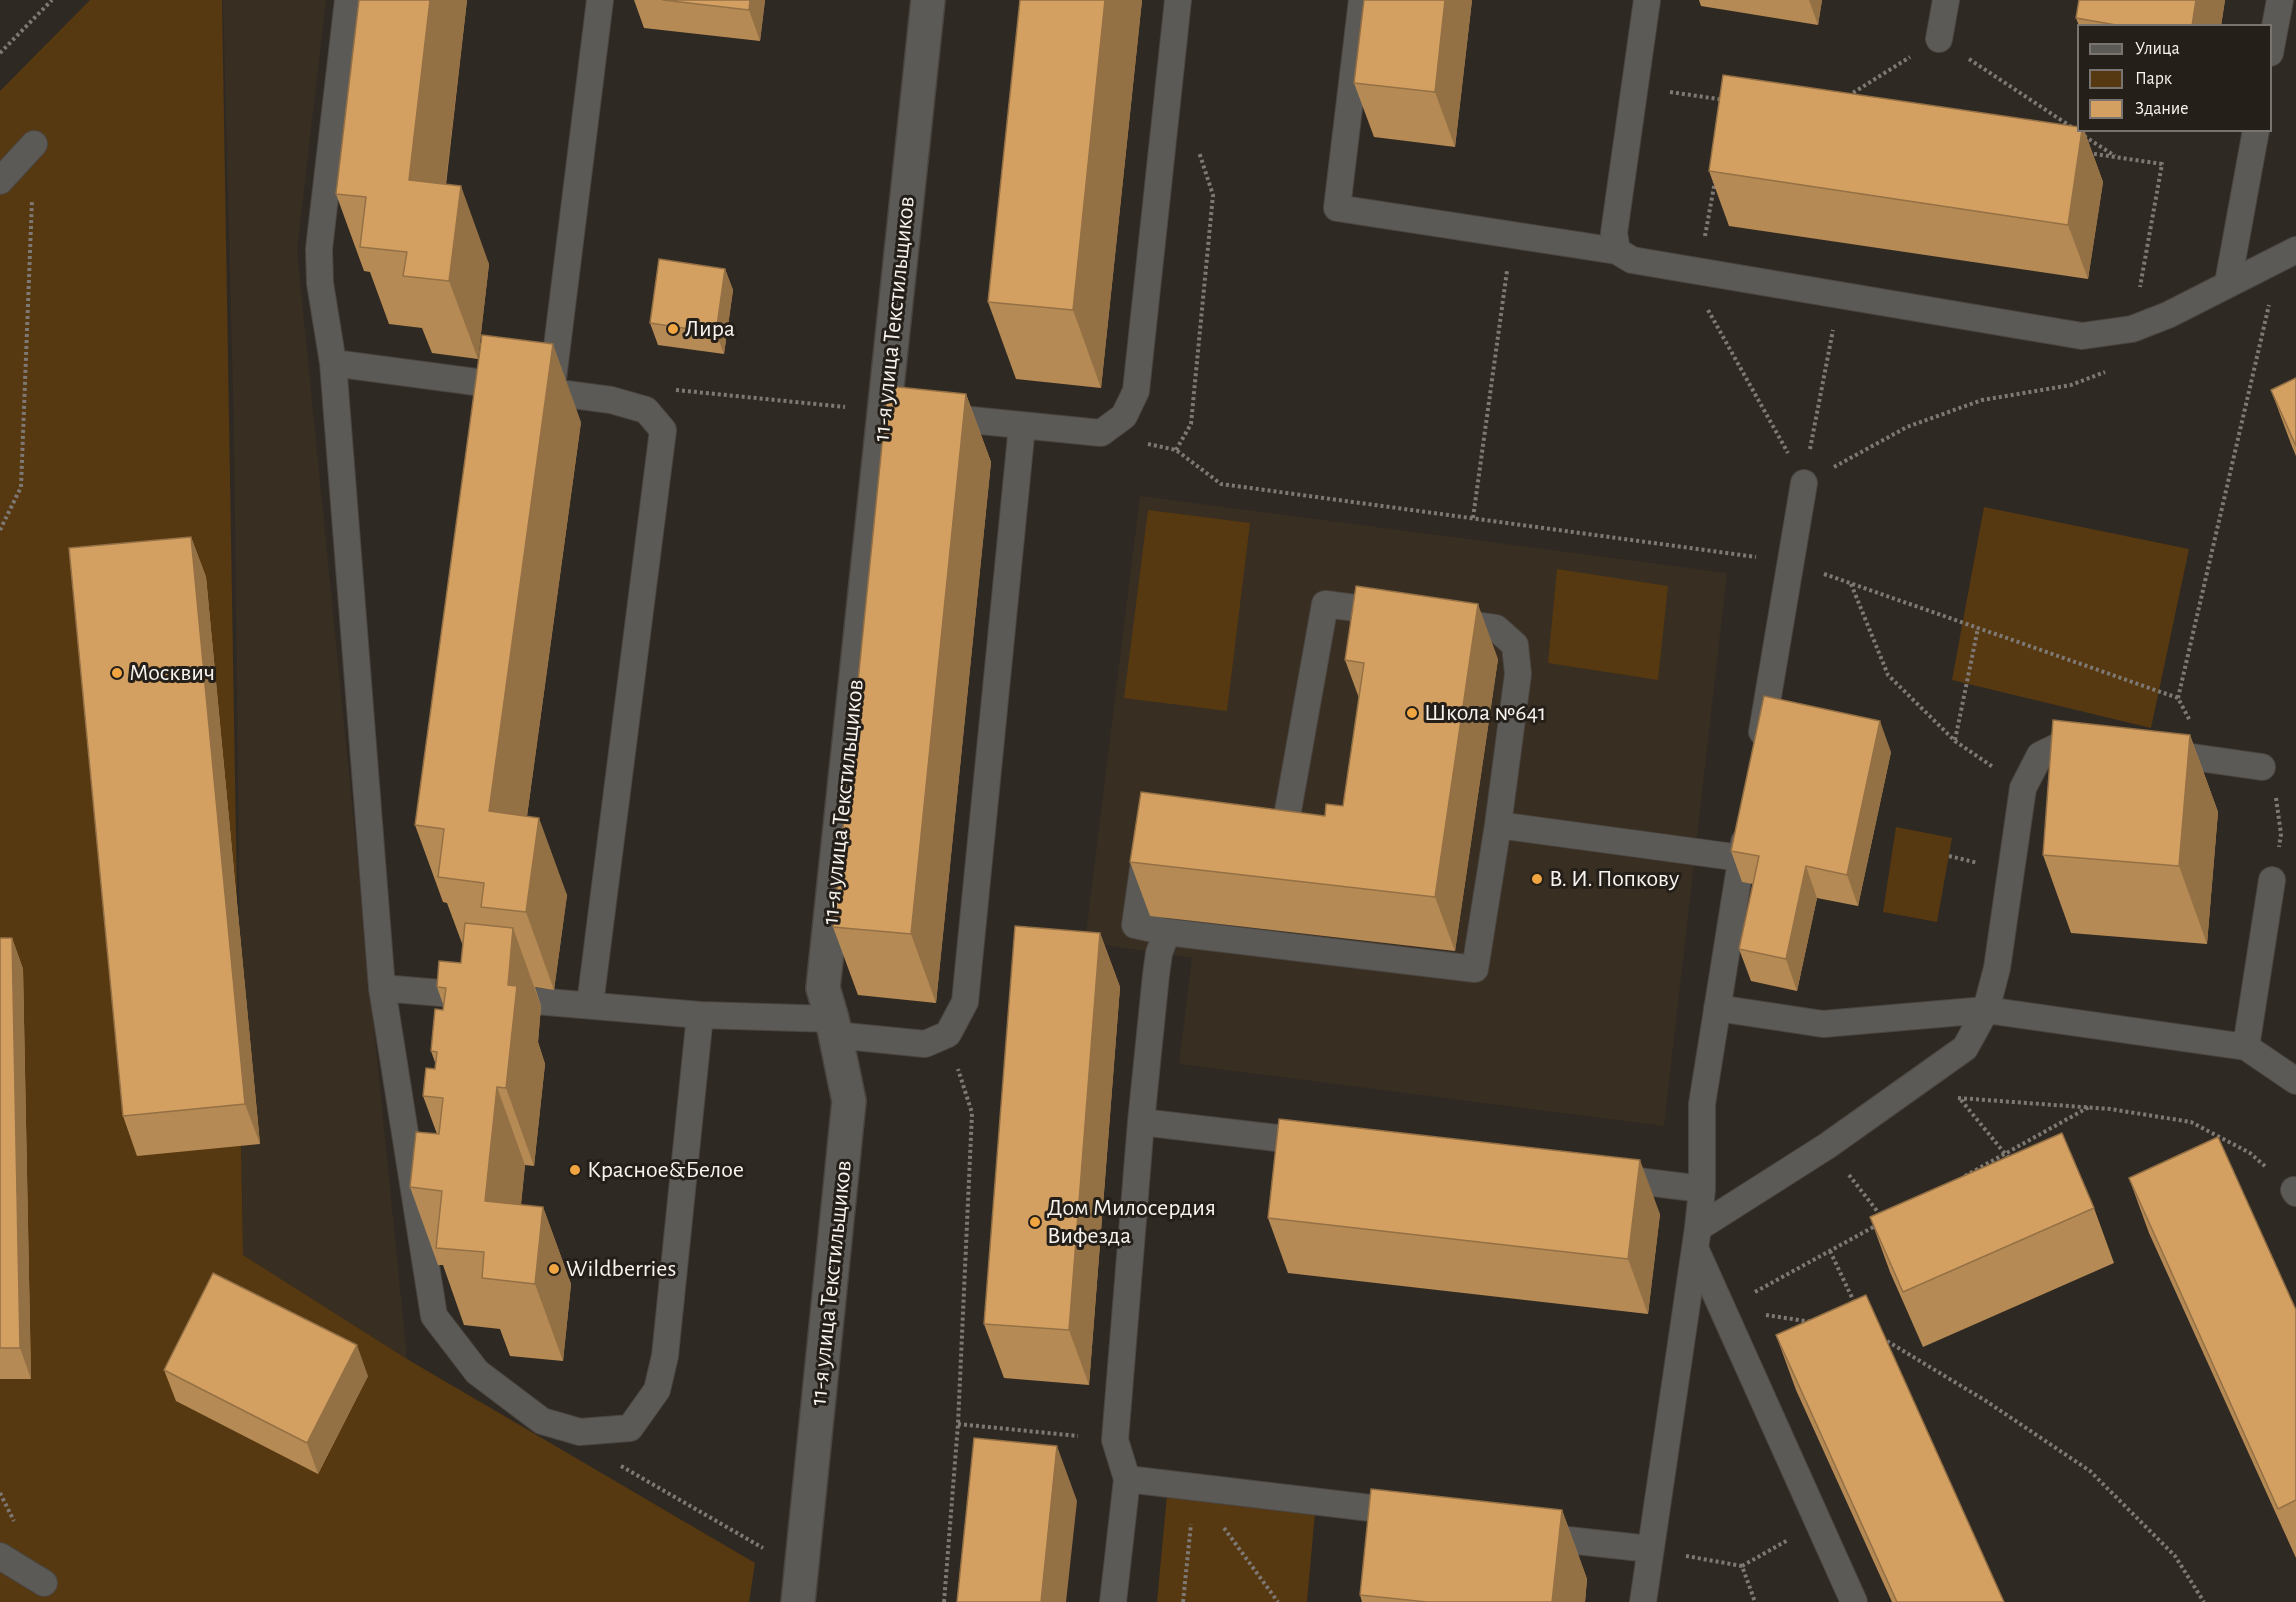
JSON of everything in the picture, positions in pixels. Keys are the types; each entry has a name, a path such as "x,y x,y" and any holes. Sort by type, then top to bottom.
{"street":[{"name":"11-я улица Текстильщиков","path":"800,1586 849,1101 834,1027 823,988 904,413 928,0"}],"lane":[{"path":"348,0 319,249 320,283 333,363 382,988 434,1317 477,1372 542,1421 580,1432 630,1428 657,1390 665,1356 700,1015"},
{"path":"552,392 600,0"},
{"path":"904,413 1101,433 1124,416 1136,391 1178,0"},
{"path":"1362,0 1337,208 1617,251 1632,260 1692,271 2082,336 2132,329 2168,315 2288,254"},
{"path":"1617,251 1614,233 1647,0"},
{"path":"1938,39 1946,0"},
{"path":"2272,47 2280,0"},
{"path":"2228,283 2256,132"},
{"path":"0,180 34,144"},
{"path":"333,363 610,400 645,410 663,430 590,1004"},
{"path":"382,988 590,1004 834,1027 924,1044 948,1034 965,1002 1022,426"},
{"path":"1758,756 1804,483"},
{"path":"1149,827 1135,925 1167,932 1475,969 1498,825 1518,674 1515,645 1496,628 1325,604 1284,833 1250,828"},
{"path":"1696,1238 1965,1048 1986,1010 1997,968 2023,788 2040,755 2071,740 2107,745"},
{"path":"2142,750 2262,767"},
{"path":"1643,1602 1702,1189 1702,1104 1747,824"},
{"path":"1498,825 1741,858"},
{"path":"2246,1047 2272,880"},
{"path":"1113,1602 1127,1479 1115,1440 1141,1122 1156,975 1159,953 1167,932"},
{"path":"1717,1008 1823,1024 1986,1010 2246,1047 2296,1082"},
{"path":"1141,1122 1340,1145"},
{"path":"1585,1175 1702,1189"},
{"path":"1696,1238 1723,1310 1854,1602"},
{"path":"1127,1479 1413,1513 1422,1516"},
{"path":"1520,1535 1650,1549"},
{"path":"0,1556 44,1583"}],"path":[{"path":"0,53 52,0"},
{"path":"1839,102 1938,39 2077,131"},
{"path":"1633,87 1728,101"},
{"path":"2078,132 2117,158"},
{"path":"0,530 21,487 34,144"},
{"path":"1199,151 1213,195 1191,424 1176,450 1221,484 1789,562 2178,698 2288,254"},
{"path":"2082,153 2162,164 2132,329"},
{"path":"1715,181 1692,271 1804,483"},
{"path":"1473,518 1512,235"},
{"path":"1804,483 1840,295"},
{"path":"1804,483 1907,428 1982,400 2071,385 2112,369"},
{"path":"645,410 675,390 845,407"},
{"path":"1851,583 1888,675 1955,741 2023,788"},
{"path":"1955,741 1978,628"},
{"path":"2262,767 2278,803 2281,834 2272,880"},
{"path":"944,1602 958,1424 972,1113 948,1034"},
{"path":"1924,1076 1960,1099 2012,1162"},
{"path":"1960,1099 2089,1107 2191,1122 2250,1153 2295,1191"},
{"path":"1956,1181 2089,1107"},
{"path":"1723,1310 1885,1221 1827,1146"},
{"path":"1830,1251 1858,1310"},
{"path":"1723,1310 1823,1323"},
{"path":"1877,1335 1986,1401 2090,1471 2175,1556 2204,1602"},
{"path":"958,1424 1115,1440"},
{"path":"615,1463 800,1586"},
{"path":"1184,1602 1194,1487"},
{"path":"1194,1487 1278,1602"},
{"path":"1650,1549 1742,1566 1819,1523"},
{"path":"1742,1566 1755,1602"}],"shaded area":[{"path":"223,0 326,0 297,250 407,1359 243,1255 234,432"},
{"name":"Школа №641","path":"1140,496 1727,573 1664,1126 1179,1064 1192,958 1085,942"}],"green space":[{"name":"Москвич","path":"90,0 222,0 243,1255 407,1359 755,1563 749,1602 0,1602 0,91"},
{"path":"1984,507 2189,549 2151,728 1952,680"},
{"path":"1148,510 1250,523 1227,711 1124,698"},
{"path":"1557,569 1668,586 1658,680 1548,663"},
{"path":"1896,827 1952,838 1937,922 1883,912"},
{"path":"1168,1484 1316,1501 1307,1602 1157,1602"}],"building":[{"path":"359,0 430,0 409,180 461,186 449,281 403,276 407,252 360,247 366,197 336,194"},
{"path":"663,0 750,0 749,10"},
{"path":"1020,0 1105,0 1073,310 988,302"},
{"path":"1364,0 1445,0 1435,92 1354,83"},
{"path":"2079,0 2196,0 2192,24 2110,24 2076,18"},
{"path":"1723,75 2077,127 2077,132 2082,132 2068,225 1709,171"},
{"path":"659,259 725,269 716,333 650,323"},
{"path":"482,335 553,344 489,811 539,818 526,912 481,907 484,883 438,877 444,829 415,825"},
{"path":"2296,378 2296,446 2271,390"},
{"path":"888,386 966,394 911,934 833,927"},
{"path":"191,537 245,1104 123,1116 69,548"},
{"path":"1356,586 1478,604 1435,897 1130,862 1141,792 1325,816 1326,804 1343,806 1364,663 1345,660"},
{"path":"1764,696 1880,721 1847,875 1806,866 1786,959 1739,949 1759,856 1731,851"},
{"path":"2053,720 2190,735 2179,866 2043,855"},
{"path":"465,923 513,928 508,985 517,986 506,1088 497,1087 485,1201 543,1207 535,1284 482,1278 484,1252 436,1248 442,1191 410,1187 416,1132 439,1134 443,1098 423,1096 426,1068 435,1069 437,1052 431,1051 435,1009 443,1010 446,988 437,987 439,961 461,963"},
{"path":"1015,926 1100,933 1069,1330 984,1324"},
{"path":"0,938 12,938 20,1348 0,1348"},
{"path":"1279,1119 1640,1160 1628,1259 1268,1218"},
{"path":"2062,1133 2094,1208 1903,1292 1870,1217"},
{"path":"2218,1137 2296,1310 2296,1500 2278,1509 2129,1178"},
{"path":"213,1273 357,1345 307,1443 164,1370"},
{"path":"1866,1295 2004,1602 1897,1602 1776,1335"},
{"path":"974,1438 1057,1446 1041,1602 957,1602"},
{"path":"1371,1489 1562,1510 1552,1602 1427,1602 1360,1595"}],"place":[{"name":"Лира","path":"673,329"},
{"name":"Москвич","path":"117,673"},
{"name":"Школа №641","path":"1412,713"},
{"name":"В. И. Попкову","path":"1537,879"},
{"name":"Красное&Белое","path":"575,1170"},
{"name":"Дом Милосердия Вифезда","path":"1035,1222"},
{"name":"Wildberries","path":"554,1269"}]}
